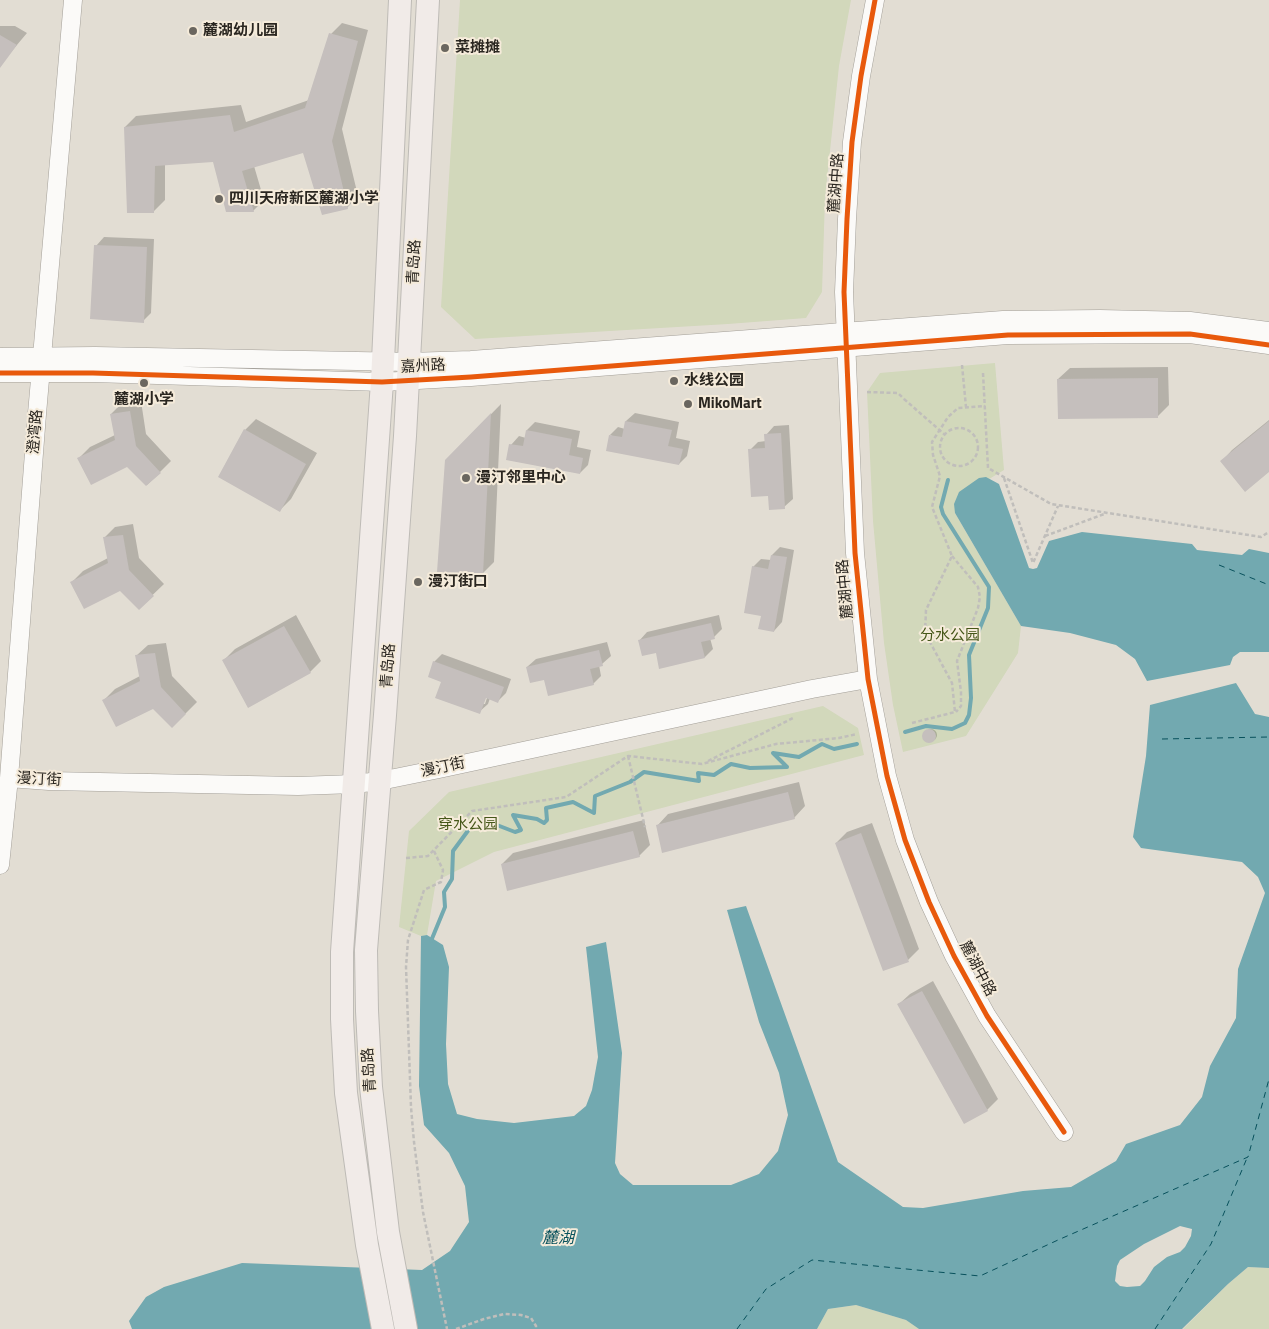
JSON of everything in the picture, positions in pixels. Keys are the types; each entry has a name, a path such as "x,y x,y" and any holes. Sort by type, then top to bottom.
{"main road":[{"name":"青岛路","path":"383,1329 367,1245 346,1093 342,1019 342,952 383,372 400,0"},
{"name":"青岛路","path":"406,1329 388,1232 371,1087 366,950 380,781 408,372 428,0"}],"street":[{"name":"澄湾路","path":"0,865 9,778 73,0"},
{"name":"麓湖中路","path":"875,0 861,76 852,142 844,292 855,553 868,679 887,776 905,840 929,902 954,956 987,1016 1064,1132"},
{"path":"845,340 1003,320 1190,321 1269,331"},
{"path":"845,340 1008,335 1190,334 1269,345"},
{"name":"嘉州路","path":"0,357 42,364 408,372 845,340"},
{"name":"嘉州路","path":"0,373 42,364"},
{"name":"漫汀街","path":"9,778 49,781 298,786 354,784 380,781 802,691 868,679"}],"path":[{"path":"962,365 966,407"},
{"path":"983,373 988,468 1051,504 1261,536 1269,532"},
{"path":"867,392 898,393 944,434"},
{"path":"912,723 955,712 961,706 957,661 978,608 980,597 978,587 952,556 932,507 940,476 933,455 932,442 948,417 958,408 985,406"},
{"path":"955,428 968,429 976,438 978,450 973,461 962,466 949,463 941,453 940,447 944,434 955,428"},
{"path":"1004,477 1034,563 1059,505"},
{"path":"1045,536 1108,513"},
{"path":"952,556 926,610 925,633 952,683 955,712"},
{"path":"702,764 795,716"},
{"path":"406,858 428,856 472,811 566,797 628,756 702,764 776,744 839,738 857,734"},
{"path":"628,756 645,826"},
{"path":"434,851 443,870 441,882 424,890 408,940 406,967 411,1107 423,1212 447,1329"},
{"path":"456,1329 504,1314 521,1315 531,1318 536,1329"}],"green space":[{"path":"460,0 851,0 839,66 825,198 822,292 806,318 475,339 441,307"},
{"name":"分水公园","path":"995,363 1004,470 966,493 955,513 1021,626 1018,653 966,736 903,752 893,705 884,643 873,521 867,392 880,373"},
{"name":"穿水公园","path":"823,706 858,728 864,755 494,852 436,881 427,935 421,936 399,927 409,831 449,792"},
{"path":"1248,1267 1269,1268 1269,1329 1183,1329 1228,1284"},
{"path":"856,1305 906,1320 919,1329 817,1329 828,1309"}],"water":[{"path":"986,477 999,484 1029,568 1037,568 1049,541 1082,532 1192,544 1197,550 1242,555 1249,549 1269,553 1269,652 1240,652 1233,657 1230,665 1147,681 1135,659 1116,645 1070,633 1021,626 955,513 954,504 959,492 979,478"},
{"name":"麓湖","path":"1236,683 1255,714 1269,717 1269,1268 1248,1267 1182,1329 919,1329 906,1320 856,1305 828,1309 817,1329 132,1329 129,1321 146,1297 164,1287 242,1263 422,1270 450,1251 469,1222 465,1186 449,1153 424,1125 419,1086 421,936 427,935 443,945 449,967 446,1044 448,1084 457,1114 477,1119 514,1123 574,1116 586,1106 592,1090 598,1057 586,947 606,942 622,1053 615,1163 620,1174 633,1185 731,1185 759,1174 778,1151 788,1115 779,1073 759,1022 727,910 746,906 838,1162 903,1207 923,1208 1023,1191 1071,1187 1116,1161 1126,1144 1180,1125 1202,1097 1210,1066 1236,1018 1238,969 1265,893 1258,877 1242,862 1141,848 1133,837 1146,756 1150,705","holes":["1180,1226 1192,1229 1191,1236 1185,1247 1154,1267 1140,1286 1120,1286 1115,1281 1117,1266 1120,1260 1144,1244"]}],"building":[{"path":"329,33 358,41 332,141 348,209 322,215 303,153 242,171 254,212 226,212 213,162 155,166 154,213 127,213 124,127 230,115 234,132 305,108"},
{"path":"0,35 17,45 0,68"},
{"path":"94,245 147,247 144,323 90,319"},
{"path":"1158,378 1158,418 1058,419 1057,379"},
{"path":"130,411 136,446 161,473 146,486 127,467 91,485 77,458 115,440 110,414"},
{"name":"漫汀邻里中心","path":"491,413 483,574 437,572 445,460"},
{"path":"625,421 672,430 668,446 683,449 679,465 606,451 609,435 622,437"},
{"path":"1269,421 1269,472 1245,492 1220,461"},
{"path":"244,429 306,464 280,512 218,477"},
{"path":"526,430 572,439 569,455 583,458 580,474 506,460 509,444 523,446"},
{"path":"781,433 785,509 769,510 768,496 751,497 748,449 765,448 764,434"},
{"path":"123,535 129,570 154,596 139,610 120,591 84,609 70,582 108,563 103,537"},
{"path":"771,555 787,557 774,632 758,629 761,616 744,613 752,566 768,569"},
{"path":"711,623 715,639 701,642 705,658 659,669 656,653 642,656 638,640"},
{"path":"284,626 311,673 248,708 222,660"},
{"path":"599,650 603,666 590,669 594,685 548,696 544,680 530,683 526,667"},
{"path":"155,653 161,687 186,714 172,728 153,709 116,727 102,700 140,681 135,655"},
{"path":"433,661 504,687 498,703 486,698 480,714 435,698 441,682 428,677"},
{"path":"929,729 934,731 936,736 934,741 929,743 924,741 922,736 924,731"},
{"path":"788,792 795,819 662,853 656,825"},
{"path":"633,831 640,857 507,891 501,864"},
{"path":"861,833 909,962 883,971 835,843"},
{"path":"922,991 988,1111 964,1124 897,1004"}],"waterway":[{"path":"905,732 926,726 952,729 965,723 969,715 971,698 969,655 988,608 989,587 943,514 941,507 948,480"},
{"path":"431,941 445,907 444,892 452,879 453,851 470,828 484,820 515,832 521,830 513,815 537,819 544,823 547,820 546,808 573,802 594,813 595,796 630,782 644,772 699,781 698,773 714,775 731,764 750,768 787,767 773,753 799,757 822,744 834,749 857,744"}],"ferry route":[{"path":"1219,565 1269,585"},
{"path":"1162,739 1269,737"},
{"path":"737,1329 766,1289 812,1260 980,1276 1248,1157 1269,1079"},
{"path":"1155,1329 1211,1244 1247,1158"}],"cycle path":[{"path":"875,0 861,76 852,142 844,292 855,553 868,679 887,776 905,840 929,902 954,956 987,1016 1064,1132"},
{"path":"0,373 93,373 382,382 471,377 1008,335 1190,334 1269,345"}],"place":[{"name":"麓湖幼儿园","path":"193,31"},
{"name":"菜摊摊","path":"445,48"},
{"name":"四川天府新区麓湖小学","path":"219,199"},
{"name":"水线公园","path":"674,381"},
{"name":"麓湖小学","path":"144,383"},
{"name":"MikoMart","path":"688,404"},
{"name":"漫汀邻里中心","path":"466,478"},
{"name":"漫汀街口","path":"418,582"}]}
